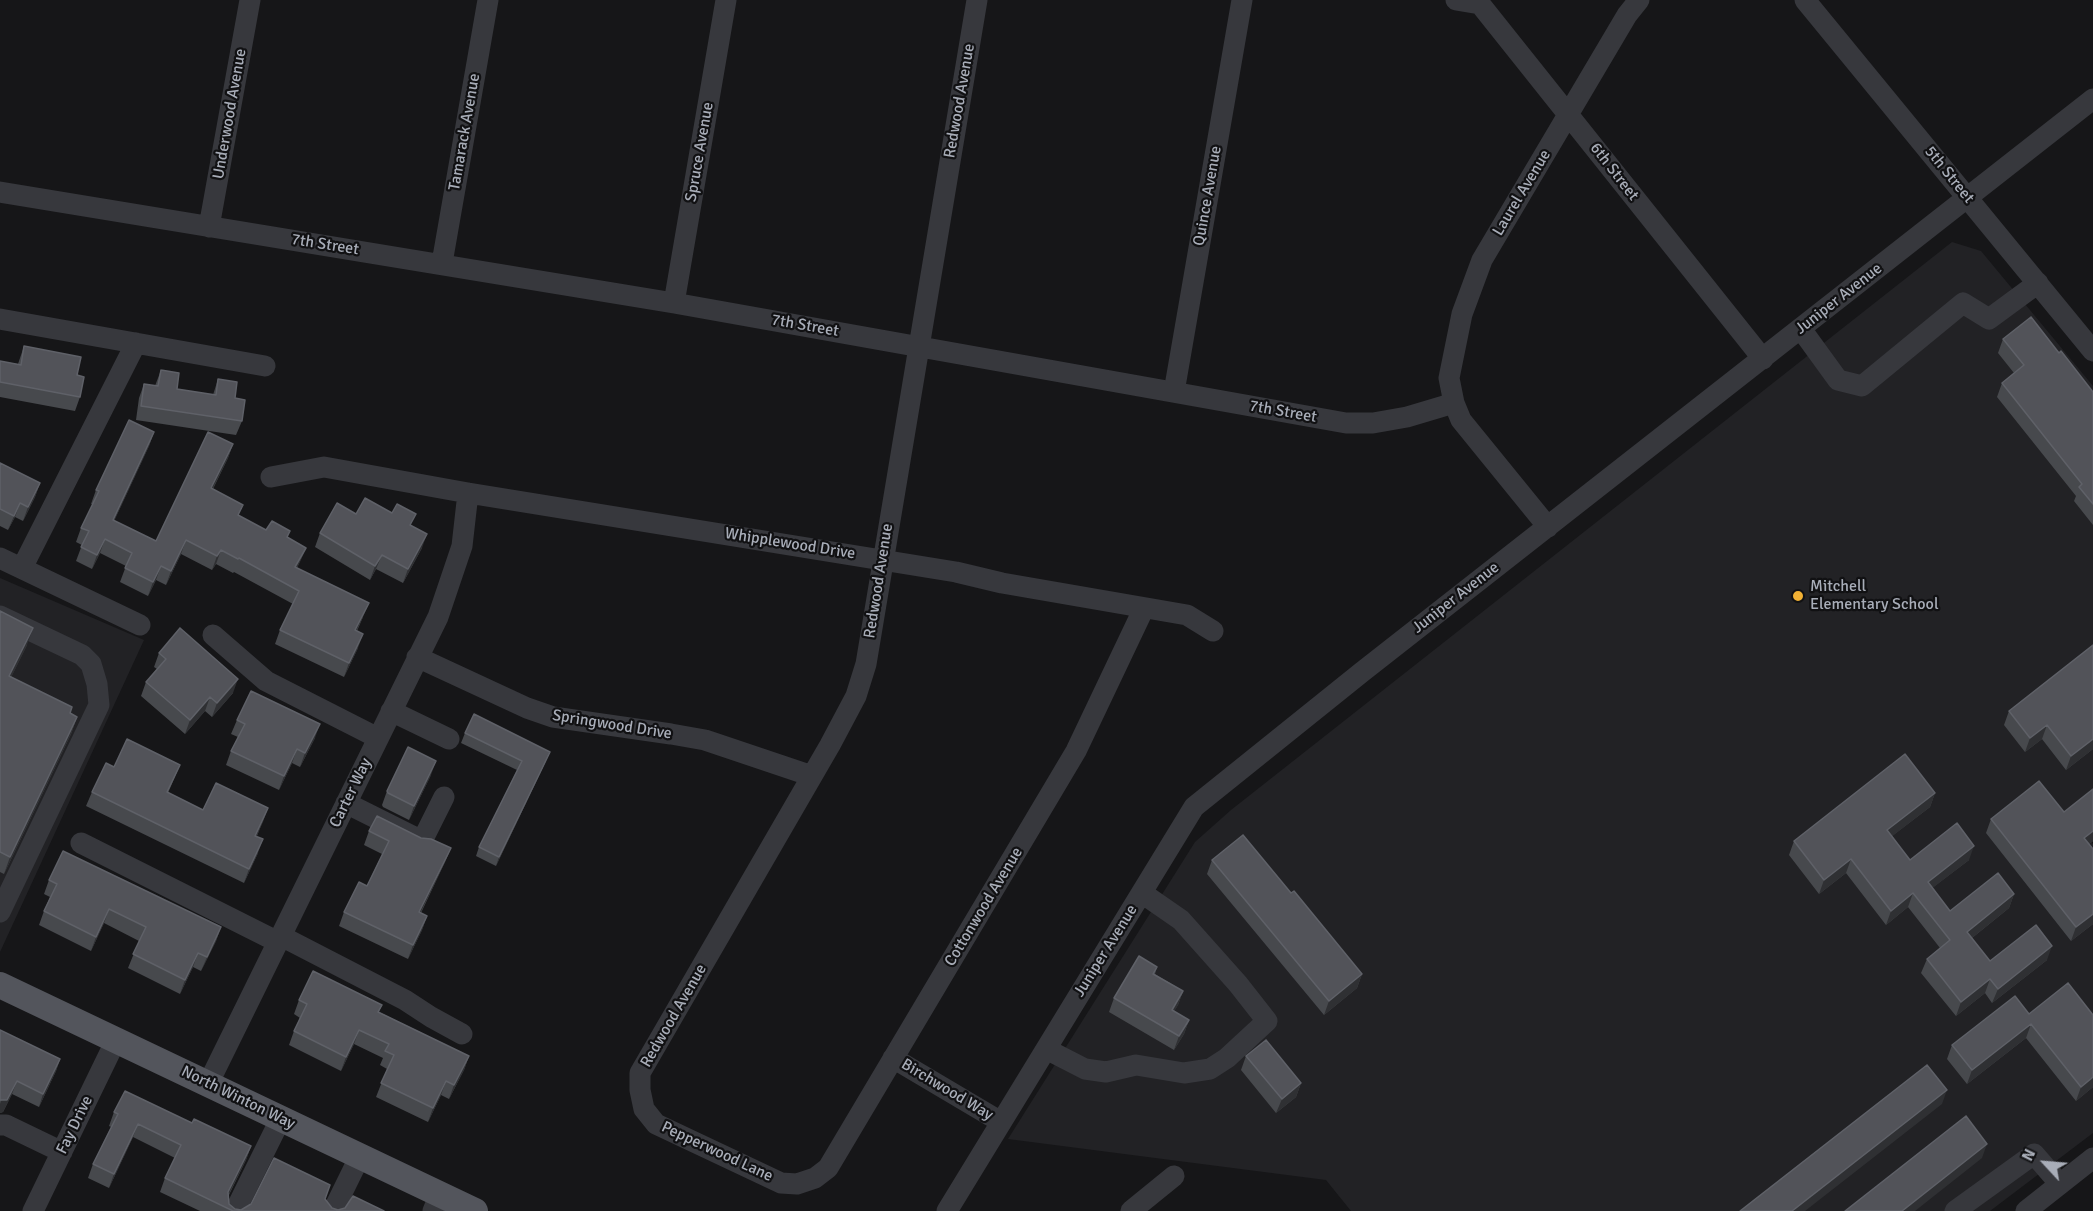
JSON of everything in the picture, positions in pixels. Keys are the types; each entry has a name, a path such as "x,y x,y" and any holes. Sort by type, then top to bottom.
{"main road":[{"name":"North Winton Way","path":"0,985 360,1156 436,1203 475,1211"}],"street":[{"name":"Underwood Avenue","path":"209,227 250,0"},
{"name":"Tamarack Avenue","path":"442,263 488,0"},
{"name":"Spruce Avenue","path":"674,303 726,0"},
{"name":"Redwood Avenue","path":"644,1109 640,1090 640,1072 812,776 856,696 866,664 977,0"},
{"name":"Quince Avenue","path":"1174,392 1242,0"},
{"name":"6th Street","path":"1456,0 1481,2 1763,359"},
{"name":"Laurel Avenue","path":"1454,403 1449,378 1462,314 1482,261 1627,15 1639,0"},
{"name":"5th Street","path":"1805,0 2093,351"},
{"name":"Juniper Avenue","path":"947,1211 1194,807 1362,672 2093,99"},
{"name":"7th Street","path":"0,192 442,263 1346,423 1373,423 1407,417 1454,403"},
{"path":"1801,329 1838,380 1862,386 1963,303 1989,319 2038,284"},
{"path":"0,319 265,366"},
{"path":"21,568 136,343"},
{"path":"1454,403 1461,420 1548,526"},
{"name":"Whipplewood Drive","path":"271,477 324,467 468,494 883,559 1187,615 1213,631"},
{"name":"Carter Way","path":"208,1083 438,617 462,546 468,494"},
{"path":"0,558 140,625"},
{"name":"Cottonwood Avenue","path":"797,1184 815,1178 828,1168 1076,751 1144,608"},
{"path":"0,616 82,655 92,664 99,705 0,912"},
{"path":"213,635 266,681 378,738"},
{"name":"Springwood Drive","path":"417,657 526,708 553,717 705,740 812,776"},
{"path":"391,711 449,739"},
{"path":"346,803 422,841 444,797"},
{"path":"81,843 405,1000 462,1034"},
{"path":"1046,1049 1085,1069 1106,1072 1136,1065 1184,1073 1210,1069 1227,1058 1268,1021 1180,920 1142,892"},
{"name":"Fay Drive","path":"33,1211 116,1040"},
{"name":"Birchwood Way","path":"893,1058 1001,1122"},
{"name":"Pepperwood Lane","path":"644,1109 656,1124 781,1183 797,1184"},
{"path":"235,1211 281,1118"},
{"path":"0,1125 6,1125 62,1152"},
{"path":"1955,1211 2034,1154 2060,1184"},
{"path":"333,1211 360,1156"},
{"path":"2026,1211 2093,1158"},
{"path":"1131,1211 1174,1176"}],"shaded area":[{"name":"Mitchell Elementary School","path":"1952,242 1981,251 2093,386 2093,805 2074,820 2093,844 2093,1133 1990,1211 1351,1211 1326,1180 1008,1139 1195,842 1231,810"},
{"path":"0,578 144,640 0,952"}],"building":[{"path":"2031,317 2093,392 2093,504 2079,487 2082,484 2002,383 2024,365 2003,339"},
{"path":"24,346 81,357 77,375 84,377 80,397 0,382 0,361 21,365"},
{"path":"161,370 179,373 177,389 216,395 218,379 237,382 235,398 245,400 242,421 141,406 144,384 158,386"},
{"path":"129,420 154,432 113,520 156,541 208,432 233,444 211,488 243,505 238,515 266,530 272,521 290,531 287,537 306,548 295,567 369,603 355,630 363,634 349,663 280,630 299,591 221,550 217,556 186,540 171,571 161,566 153,582 125,568 132,553 105,539 97,555 81,547 89,531 81,528"},
{"path":"0,463 40,483 28,507 20,503 14,516 0,509"},
{"path":"365,498 392,513 397,504 416,514 410,525 427,534 408,569 382,555 375,566 320,533 337,503 356,514"},
{"path":"0,611 33,628 9,676 72,707 70,713 77,717 10,857 0,852"},
{"path":"180,628 238,679 217,703 210,697 190,720 146,682 166,659 159,653"},
{"path":"2093,645 2093,739 2071,756 2047,725 2030,738 2009,711"},
{"path":"251,691 320,724 305,753 297,749 284,776 231,751 245,724 237,720"},
{"path":"474,714 550,752 499,857 479,847 522,761 465,733"},
{"path":"127,739 180,765 167,792 203,810 216,783 268,808 255,836 263,839 249,869 92,792 106,763 114,767"},
{"path":"408,747 436,761 414,806 387,791"},
{"path":"1905,754 1935,793 1887,830 1910,860 1957,823 1974,846 1928,882 1950,911 1998,873 2014,894 1967,932 1990,961 2036,925 2052,946 1998,989 1990,979 1961,1002 1927,959 1950,940 1913,893 1891,911 1851,859 1824,880 1794,841"},
{"path":"2039,781 2064,812 2093,789 2093,831 2084,838 2093,849 2093,914 2076,927 1991,819"},
{"path":"377,816 421,838 431,839 451,848 419,912 427,916 413,945 344,912 359,882 367,886 389,841 369,831"},
{"path":"1243,835 1291,893 1294,891 1362,974 1329,1001 1212,860"},
{"path":"63,851 221,927 207,957 198,953 185,980 133,954 146,927 109,909 96,937 44,911 57,884 49,880"},
{"path":"1139,956 1157,967 1153,974 1183,991 1172,1010 1189,1020 1179,1036 1114,998"},
{"path":"313,971 382,1005 378,1012 469,1056 454,1085 446,1081 433,1108 381,1083 394,1055 385,1051 389,1044 359,1030 346,1057 294,1031 307,1004 299,1000"},
{"path":"2068,983 2093,1015 2093,1077 2081,1087 2031,1024 1972,1070 1952,1045 2015,996 2029,1014"},
{"path":"0,1030 60,1059 43,1094 17,1081 7,1100 0,1100"},
{"path":"1266,1040 1301,1083 1282,1099 1246,1056"},
{"path":"1927,1065 1947,1090 1792,1211 1740,1211"},
{"path":"125,1091 192,1123 194,1119 251,1146 228,1192 229,1204 235,1209 241,1210 251,1204 274,1158 330,1185 325,1199 332,1208 338,1210 345,1208 353,1196 384,1211 233,1211 165,1178 181,1145 138,1124 114,1174 93,1164 118,1114 114,1112"},
{"path":"1966,1116 1987,1144 1902,1211 1845,1211"}],"place":[{"name":"Mitchell Elementary School","path":"1798,596"}]}
